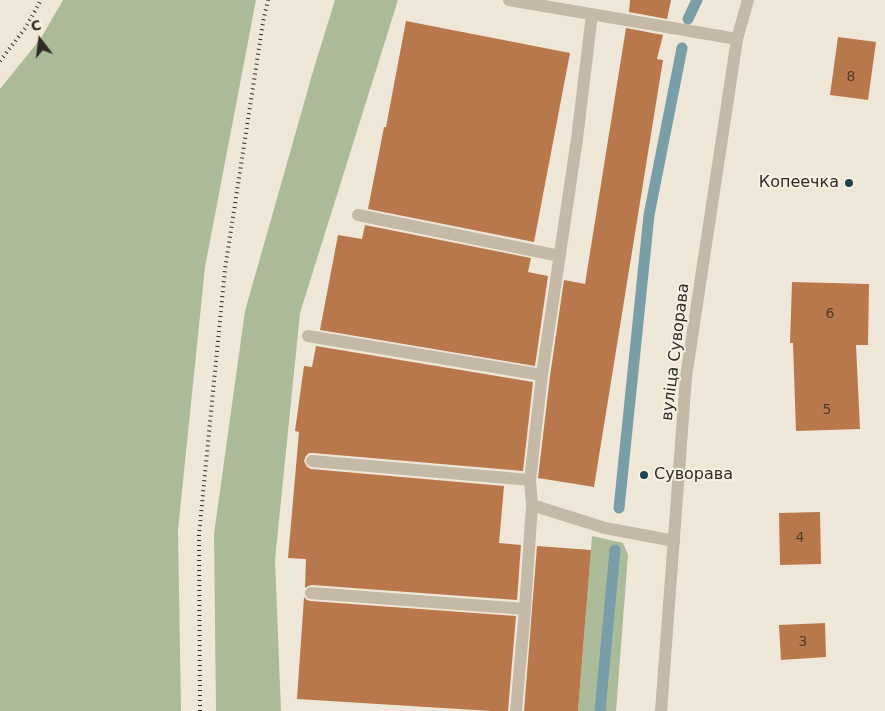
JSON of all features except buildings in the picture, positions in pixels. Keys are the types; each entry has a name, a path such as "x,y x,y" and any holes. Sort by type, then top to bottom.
{"street":[{"path":"509,0 737,39"},
{"name":"вуліца Суворава","path":"661,711 686,376 737,39 748,0"},
{"path":"516,711 532,505 530,480 542,375 577,139 592,14"},
{"path":"358,215 560,256"},
{"path":"308,336 542,375"},
{"path":"312,460 530,480"},
{"path":"532,505 605,528 674,541"},
{"path":"311,593 525,609"}],"green space":[{"path":"63,0 256,0 205,267 178,530 181,711 0,711 0,89 41,38"},
{"path":"335,0 398,0 300,313 275,560 281,711 216,711 214,534 245,311"},
{"path":"592,536 623,543 628,555 616,711 578,711"}],"waterway":[{"path":"688,19 697,0"},
{"path":"619,508 649,215 682,48"},
{"path":"600,711 615,550"}],"railway":[{"path":"0,61 26,27 41,0"},
{"path":"200,711 199,535 225,269 268,0"}],"place":[{"name":"Копеечка","path":"849,183"},
{"name":"Суворава","path":"644,475"}]}
